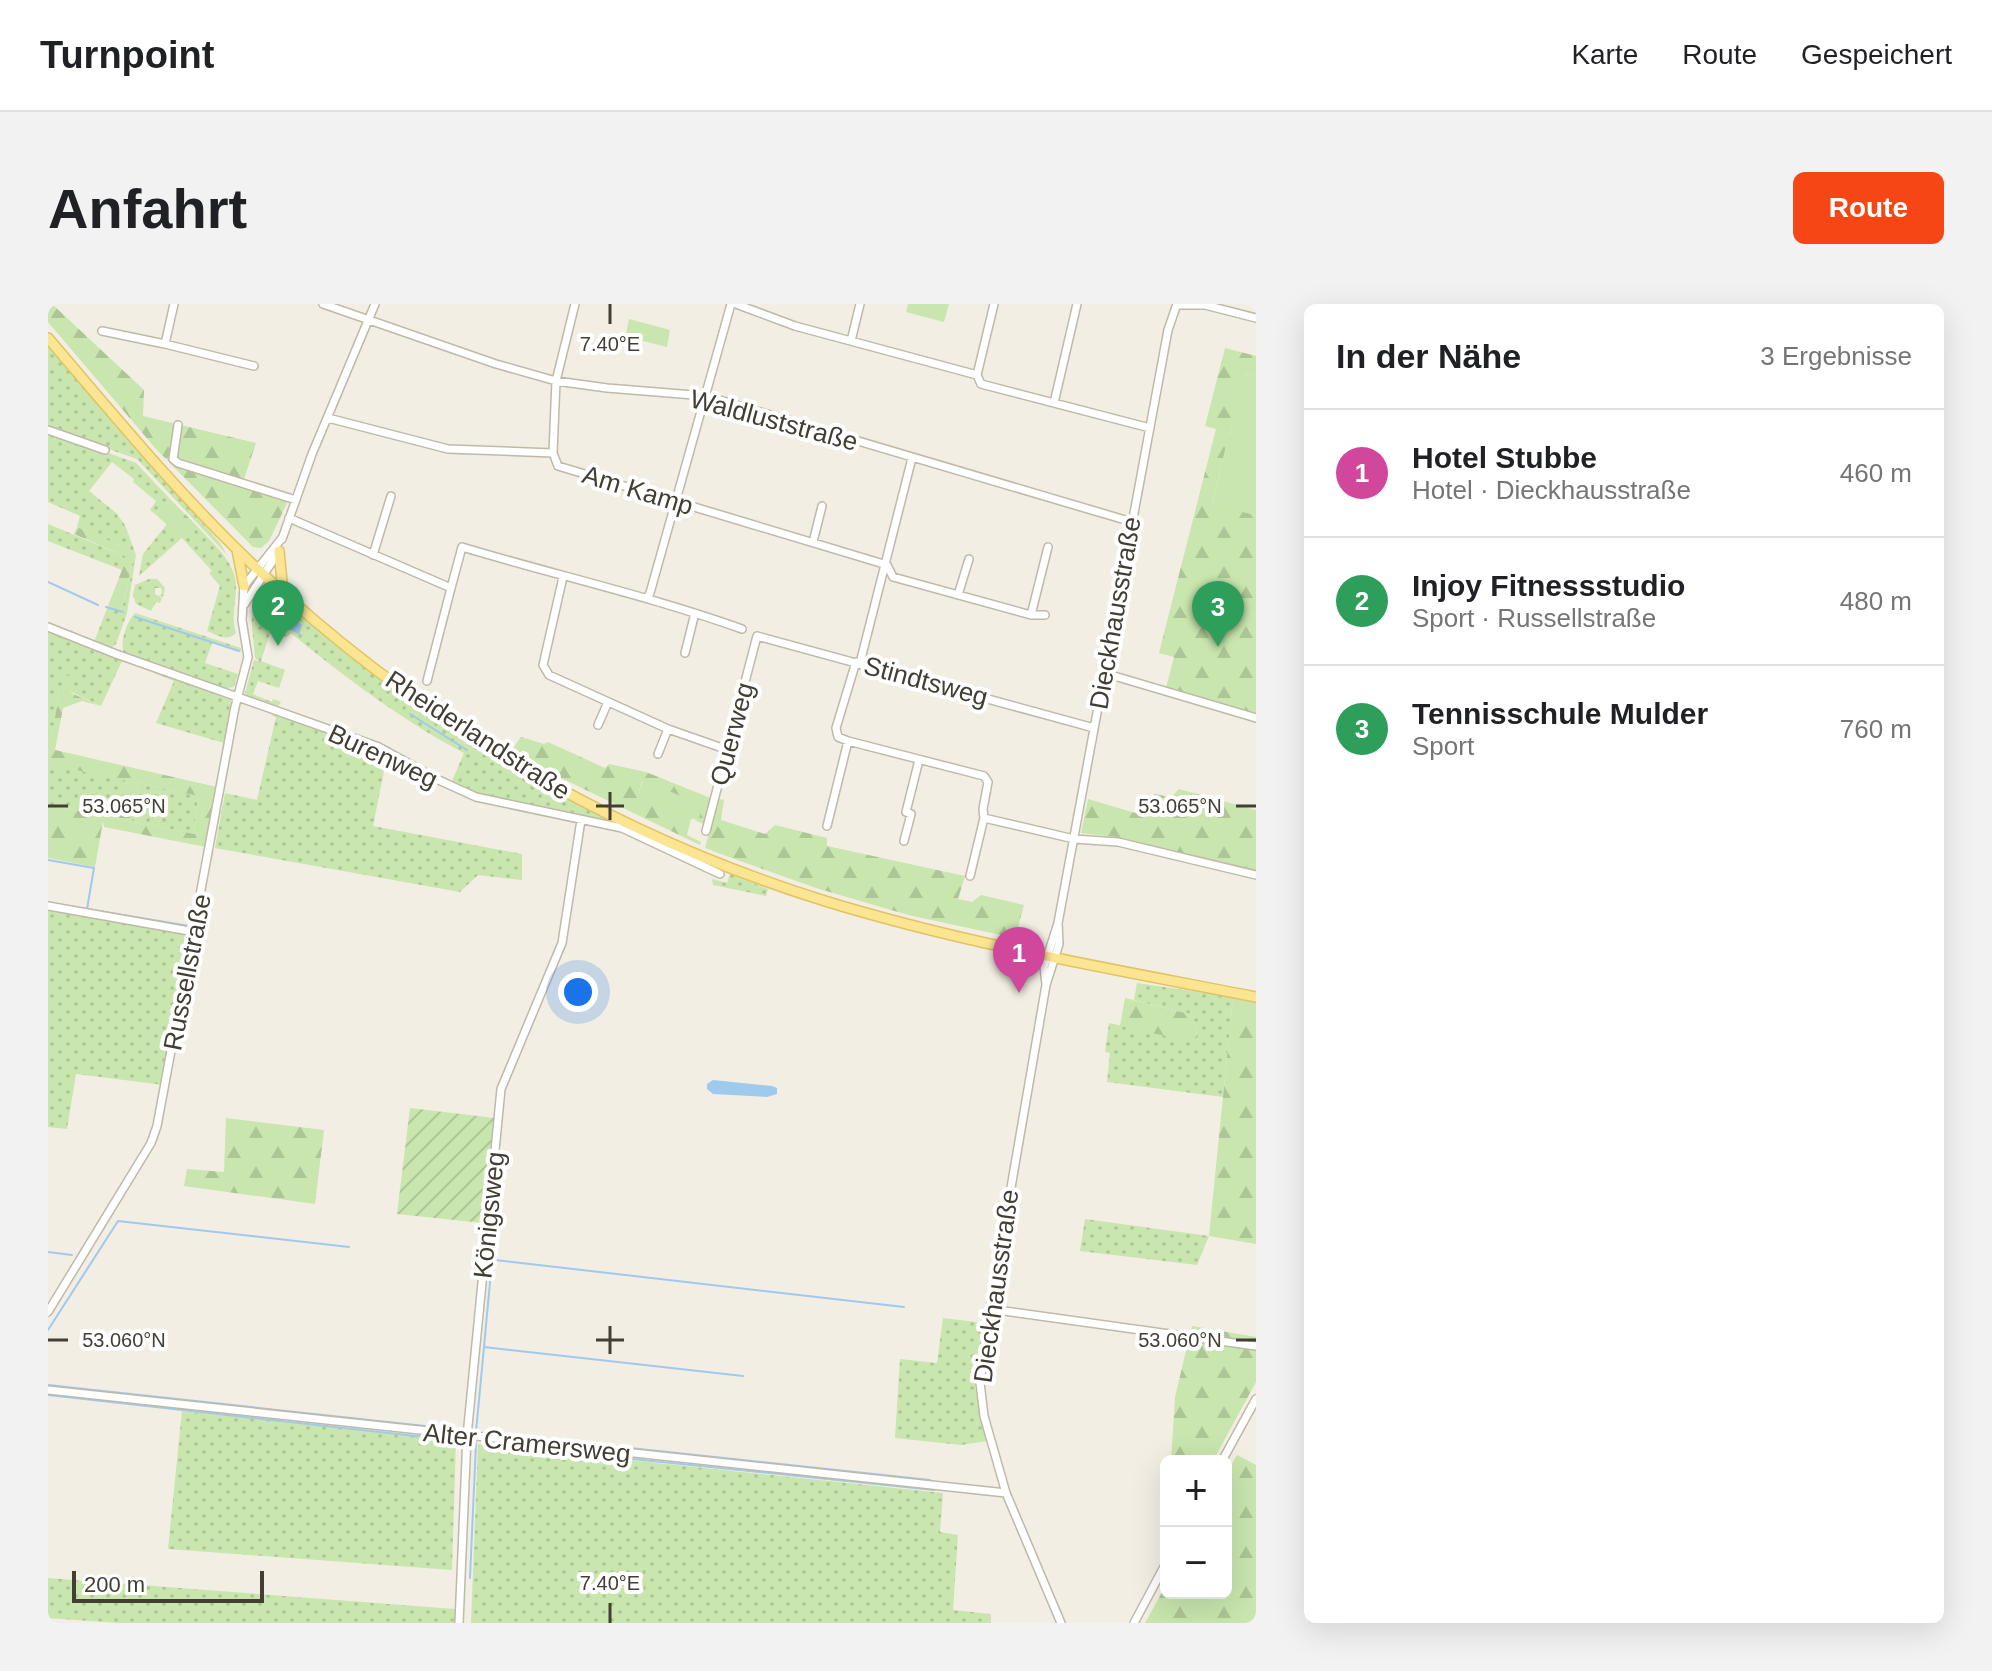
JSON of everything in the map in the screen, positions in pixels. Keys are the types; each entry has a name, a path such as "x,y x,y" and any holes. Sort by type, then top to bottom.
{"main road":[{"name":"Rheiderlandstraße","path":"48,338 165,475 261,572 358,656 517,766 635,827 714,862 827,901 919,927 1256,997"},
{"path":"237,550 244,586"},
{"path":"279,551 283,592"}],"street":[{"path":"165,344 174,304"},
{"name":"Waldluststraße","path":"323,304 496,364 556,381 706,396 1132,522"},
{"path":"244,586 279,551 312,454 375,304"},
{"path":"553,453 556,381 575,304"},
{"path":"647,598 733,304 851,341 977,375"},
{"path":"851,341 860,304"},
{"path":"994,304 977,375 981,384 1150,428"},
{"path":"1054,403 1077,304"},
{"path":"1177,304 1205,305 1256,318"},
{"name":"Dieckhausstraße","path":"1061,1623 1006,1493 980,1400 980,1383 1046,985 1044,967 1052,956 1168,330 1177,304"},
{"path":"102,331 254,366"},
{"name":"Am Kamp","path":"328,418 448,449 553,453 558,466 887,565 893,577 1031,615 1045,615"},
{"path":"178,425 173,459 178,463 296,500"},
{"path":"48,430 105,450"},
{"path":"912,458 887,565 836,728 838,737 848,741 984,776 988,782 984,818 970,876"},
{"path":"373,555 391,496"},
{"path":"813,542 822,506"},
{"path":"289,518 451,588"},
{"path":"243,606 282,538"},
{"path":"1031,615 1048,547"},
{"path":"427,681 461,549 647,598 742,629"},
{"path":"958,595 969,559"},
{"path":"563,577 543,665 549,675 668,729 728,750"},
{"name":"Russellstraße","path":"48,1312 151,1143 162,1108 248,657 242,620 244,586"},
{"path":"685,653 695,613"},
{"name":"Burenweg","path":"48,627 379,747 476,797 622,828 720,874"},
{"name":"Stindtsweg","path":"757,636 1094,728"},
{"name":"Querweg","path":"706,831 757,636"},
{"path":"1104,673 1256,718"},
{"path":"598,725 608,702"},
{"path":"658,754 668,729"},
{"path":"827,826 848,741"},
{"path":"904,841 911,814 906,812 919,760"},
{"path":"984,818 1074,839 1118,842 1256,875"},
{"name":"Königsweg","path":"459,1623 467,1436 501,1089 562,943 581,820"},
{"path":"48,906 195,932"},
{"path":"990,1309 1256,1346"},
{"name":"Alter Cramersweg","path":"48,1390 1006,1493"},
{"path":"1225,1455 1256,1399"},
{"path":"1134,1623 1160,1574"}],"green space":[{"path":"48,304 52,304 144,390 143,416 256,443 243,482 290,497 269,541 261,548 253,547 156,449 48,322"},
{"path":"908,304 949,304 944,322 906,312"},
{"path":"629,319 670,330 667,347 626,334"},
{"path":"48,346 220,543 238,573 227,555 137,459 48,428"},
{"path":"1225,348 1256,356 1256,377 1245,374 1230,435 1256,442 1256,449 1227,443 1212,504 1256,515 1256,714 1166,688 1174,657 1159,653 1216,429 1205,426"},
{"path":"1244,374 1256,377 1256,442 1230,436"},
{"path":"48,431 136,463 170,499 155,514 150,510 156,501 112,462 89,491 116,513 125,525 135,552 77,527 80,516 48,502"},
{"path":"1227,442 1256,449 1256,515 1212,505"},
{"path":"170,499 198,527 182,538 155,514"},
{"path":"48,524 127,557 122,570 48,541"},
{"path":"167,524 182,537 198,527 228,562 236,587 236,633 233,636 222,637 207,631 220,586 209,573 212,571 182,538 139,576 143,554"},
{"path":"77,527 135,552 122,609 108,606 127,557 74,534"},
{"path":"135,552 127,613 116,644 111,648 94,642 108,606 122,609"},
{"path":"157,579 165,588 163,597 159,596 161,588 155,588 155,594 162,598 151,611 136,604 133,595 135,585"},
{"path":"265,589 274,592 337,646 490,752 741,876 620,825 462,790 384,748 384,744 452,781 464,753 374,697 291,633 287,637 270,633 261,661 285,670 279,688 258,681 253,694 272,702 273,699 281,702 278,707 247,696 245,693 254,660 260,661 255,658 252,612 254,603"},
{"path":"135,613 241,648 241,652 212,643 205,663 238,674 234,687 222,689 124,654 122,644 125,632"},
{"path":"48,630 122,661 101,706 71,692 59,690 52,738 48,741"},
{"path":"156,671 231,700 224,743 156,723 174,681 154,673"},
{"path":"67,675 75,678 71,693 101,706 82,701 63,708 55,750 217,787 206,847 104,827 103,821 95,867 48,858 48,805 119,819 127,781 48,764 48,741 52,738 59,690","holes":["139,783 198,796 194,834 132,821"]},
{"path":"276,712 385,753 411,768 411,774 386,761 373,826 522,854 522,880 478,875 460,892 215,848 225,793 257,800 276,717 272,716"},
{"path":"521,737 544,744 548,742 605,768 609,764 646,772 713,799 707,825 694,820 699,819 642,781 639,792 643,798 691,819 687,835 701,842 700,845 561,778 512,750"},
{"path":"48,764 127,780 120,819 48,805"},
{"path":"643,780 702,805 699,819 685,819 643,798 639,792"},
{"path":"139,783 198,796 194,834 132,821"},
{"path":"1179,789 1256,810 1256,872 1116,837 1081,833 1088,799 1149,817 1154,794 1171,797"},
{"path":"718,799 724,800 721,820 765,834 775,825 827,838 827,846 965,876 958,899 972,902 981,895 1024,905 1015,938 908,915 816,888 705,848"},
{"path":"730,874 768,889 766,896 713,885 712,879 727,883"},
{"path":"48,910 190,934 164,1085 76,1074 67,1129 48,1127"},
{"path":"1137,983 1233,997 1223,1097 1107,1082 1110,1053 1105,1052 1109,1023 1198,1042 1193,1015 1134,1000"},
{"path":"1233,997 1256,1002 1256,1244 1209,1236"},
{"path":"1125,998 1193,1015 1198,1043 1120,1026"},
{"path":"410,1108 495,1118 483,1223 397,1214"},
{"path":"226,1118 324,1130 315,1204 184,1186 187,1169 224,1172"},
{"path":"1085,1219 1209,1236 1197,1265 1080,1251"},
{"path":"943,1318 984,1323 975,1387 987,1441 961,1445 895,1438 900,1359 937,1363"},
{"path":"1192,1326 1256,1337 1256,1382 1216,1455 1171,1455 1175,1397"},
{"path":"182,1411 456,1440 452,1570 168,1549"},
{"path":"478,1444 943,1493 940,1532 958,1535 953,1610 991,1614 991,1623 471,1623"},
{"path":"1237,1455 1256,1465 1256,1623 1145,1623 1160,1596 1160,1599 1232,1599 1232,1464"},
{"path":"48,1578 455,1609 455,1623 119,1623 48,1618"}],"water":[{"path":"274,605 279,605 302,625 299,635 291,630 265,630 268,613"},
{"path":"713,1080 772,1086 777,1088 777,1094 767,1097 713,1094 707,1089 707,1084"}],"waterway":[{"path":"57,437 85,447"},
{"path":"48,582 98,605"},
{"path":"106,607 123,612"},
{"path":"135,617 239,651"},
{"path":"410,714 467,750"},
{"path":"48,860 94,868 87,909 189,926"},
{"path":"48,1330 118,1221 349,1247"},
{"path":"48,1252 72,1255"},
{"path":"484,1347 492,1261 495,1260 904,1307"},
{"path":"476,1432 484,1347 743,1376"},
{"path":"48,1385 462,1430"},
{"path":"48,1395 452,1440"},
{"path":"508,1435 930,1480"},
{"path":"470,1578 476,1443"},
{"path":"487,1444 934,1490"}],"place":[{"name":"Injoy Fitnessstudio","path":"278,646"},
{"name":"Tennisschule Mulder","path":"1218,647"},
{"name":"Hotel Stubbe","path":"1019,993"}]}
